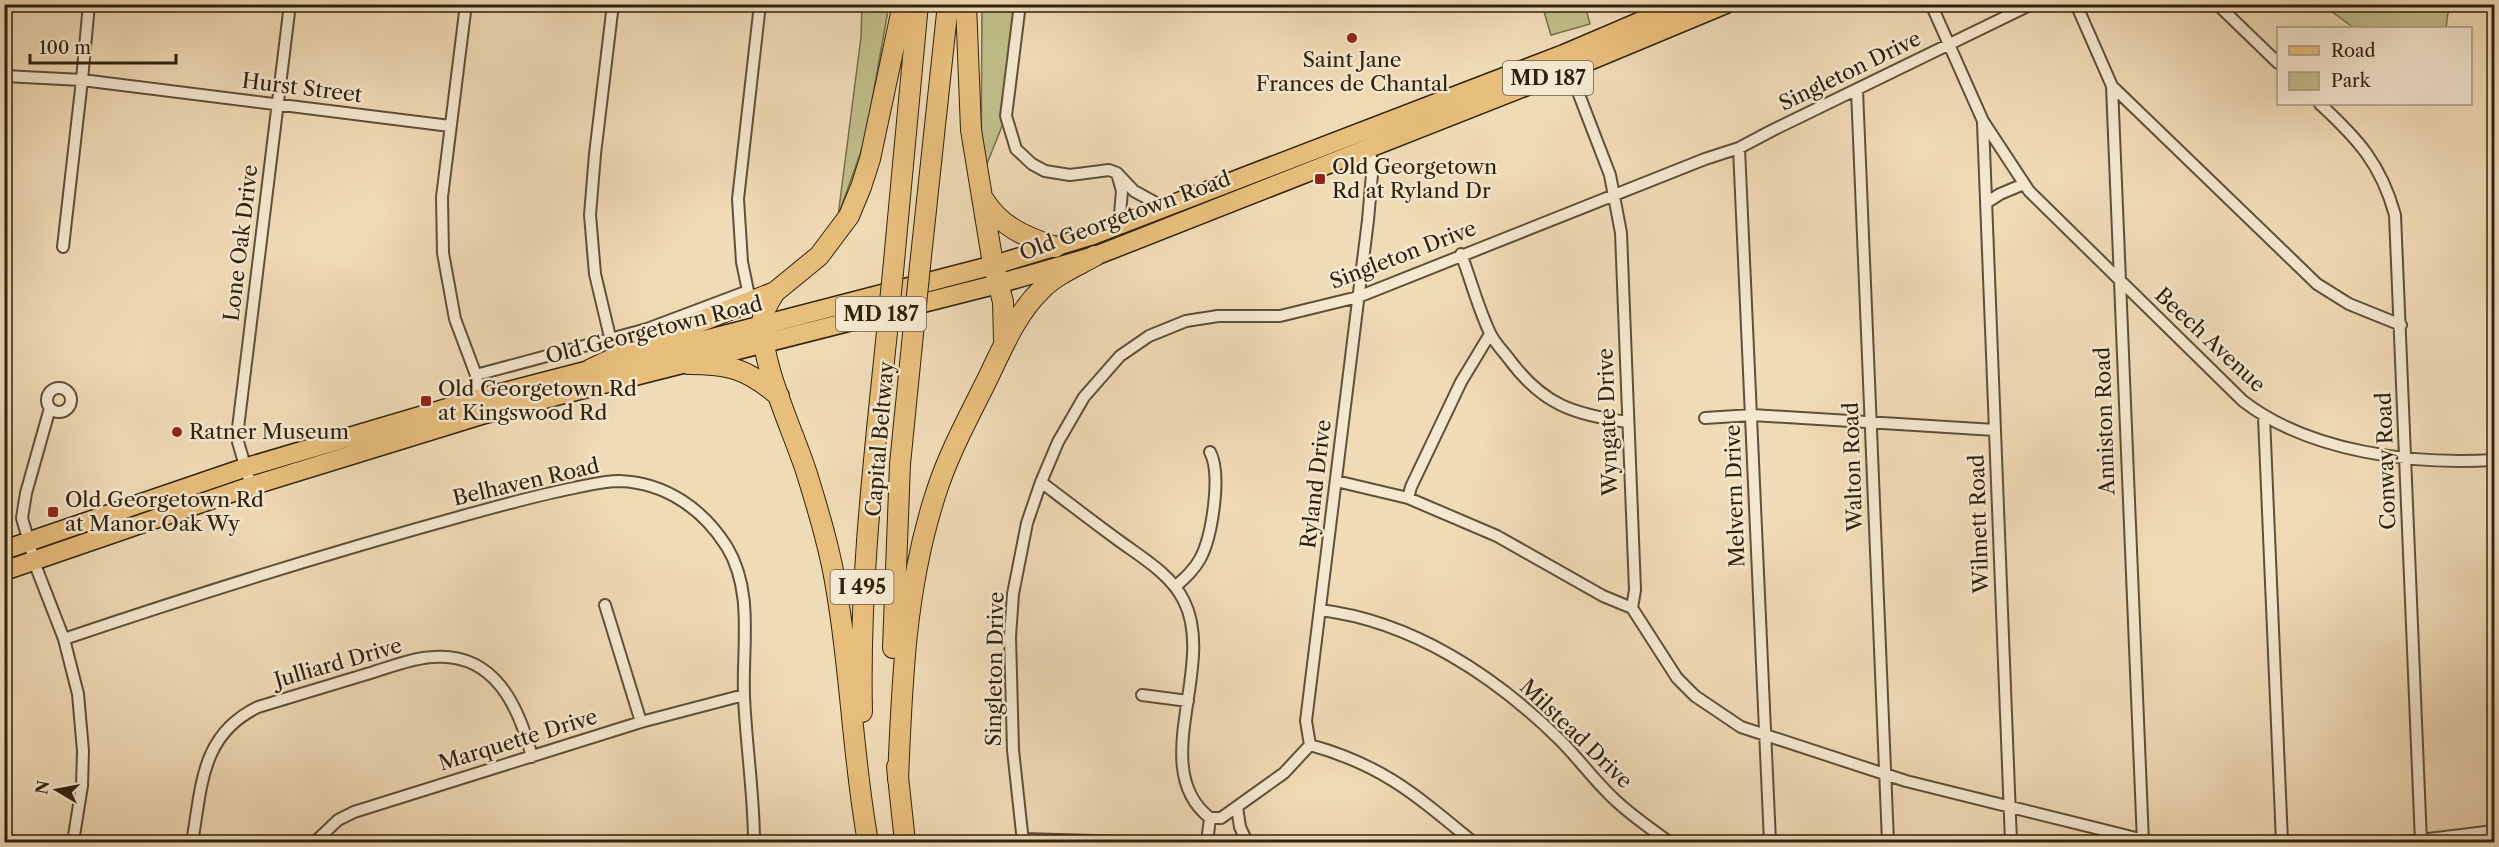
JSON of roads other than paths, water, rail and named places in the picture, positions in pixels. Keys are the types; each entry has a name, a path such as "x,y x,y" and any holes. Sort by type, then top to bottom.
{"highway":[{"path":"870,843 858,783 837,592 818,509 779,396 764,335 765,307 775,292 819,256 835,238 853,206 870,159 903,4"},
{"name":"Capital Beltway","path":"870,843 862,726 862,595 918,4"},
{"name":"Capital Beltway","path":"904,843 898,780 893,665 893,595 900,464 948,4"},
{"path":"966,4 971,130 1005,320 1004,346"},
{"path":"981,195 1001,222 1015,231 1055,247"},
{"path":"898,780 904,651 912,586 935,495 951,453 1024,309 1040,290 1095,256"},
{"path":"591,369 651,341 775,292"},
{"path":"688,364 721,364 735,367 756,377 779,396"}],"main road":[{"name":"Old Georgetown Road","path":"1567,62 1681,4"},
{"name":"Old Georgetown Road","path":"4,572 591,369 764,335 996,274 1095,256 1365,141 1567,62 1726,4"},
{"name":"Old Georgetown Road","path":"996,274 1055,247 1365,141"},
{"name":"Old Georgetown Road","path":"4,550 244,468 483,406 688,364 764,335"}],"street":[{"path":"63,247 89,4"},
{"name":"Lone Oak Drive","path":"251,486 238,442 238,428 290,4"},
{"path":"465,4 442,197 443,253 455,319 476,375 483,406"},
{"path":"610,338 595,273 591,215 595,154 613,4"},
{"name":"Old Georgetown Road","path":"476,375 646,329 748,291 742,262 738,200 760,4"},
{"path":"1020,4 1006,116 1016,149 1032,164 1045,171 1070,174 1109,170 1117,173 1134,191 1166,209"},
{"name":"Beech Avenue","path":"1931,4 1983,122 2024,184 2119,281 2243,400 2264,417 2282,843"},
{"name":"Singleton Drive","path":"1022,841 1013,750 1010,637 1013,594 1027,523 1058,442 1084,397 1120,356 1149,336 1186,321 1218,316 1280,316 1358,297 1461,254 1705,159 1739,148 2032,4"},
{"name":"Anniston Road","path":"2076,4 2112,87 2146,842"},
{"path":"2217,4 2277,62"},
{"name":"Wyngate Drive","path":"1567,62 1610,175 1621,233 1635,590 1632,608"},
{"name":"Hurst Street","path":"4,76 82,80 450,126"},
{"path":"2112,87 2317,284 2349,304 2400,325"},
{"name":"Walton Road","path":"1857,90 1888,843"},
{"name":"Conway Road","path":"2321,105 2348,130 2374,162 2388,189 2395,215 2421,841"},
{"name":"Wilmett Road","path":"1983,122 2011,843"},
{"name":"Ryland Drive","path":"1310,745 1306,721 1368,220 1372,163 1365,141"},
{"name":"Melvern Drive","path":"1739,148 1770,843"},
{"path":"1117,173 1122,191 1119,226"},
{"path":"1986,203 2024,184"},
{"path":"1461,254 1490,334 1523,378 1553,402 1588,416 1628,423"},
{"path":"1408,498 1411,487 1461,382 1490,334"},
{"path":"50,408 26,493 22,518 34,561 64,639 78,694 83,751 82,786 73,843"},
{"path":"1705,418 1752,415 1995,430"},
{"path":"2264,417 2333,444 2362,452 2456,462 2494,460"},
{"path":"1175,587 1193,571 1202,556 1207,539 1213,509 1216,472 1215,460 1210,452"},
{"name":"Belhaven Road","path":"64,639 423,527 541,495 619,481 647,485 670,493 701,513 728,549 739,571 745,602 744,695 754,843"},
{"path":"1336,481 1408,498 1497,536 1603,596 1632,608 1677,678 1695,696 1741,727 1906,781 2146,842"},
{"path":"1041,482 1156,568 1175,587 1190,614 1194,639 1182,750 1183,774 1195,804 1210,818 1221,818 1284,774 1310,745 1364,763 1392,778 1473,843"},
{"path":"605,605 641,722"},
{"name":"Milstead Drive","path":"1320,610 1339,612 1392,628 1476,670 1522,706 1560,741 1613,798 1669,843"},
{"name":"Julliard Drive","path":"192,843 205,770 213,746 243,714 258,707 399,664 434,657 458,659 481,668 501,684 512,699 523,724 532,757"},
{"name":"Marquette Drive","path":"315,843 338,820 354,812 641,722 744,695"},
{"path":"1142,695 1188,701"},
{"path":"1237,807 1240,827 1247,843"},
{"path":"1207,843 1210,818"},
{"path":"2404,843 2494,831"},
{"path":"1022,841 1132,843"}],"place":[{"name":"Saint Jane Frances de Chantal","path":"1352,38"},
{"name":"Old Georgetown Rd at Ryland Dr","path":"1320,179"},
{"name":"Old Georgetown Rd at Kingswood Rd","path":"426,401"},
{"name":"Ratner Museum","path":"177,432"},
{"name":"Old Georgetown Rd at Manor Oak Wy","path":"53,512"}]}
